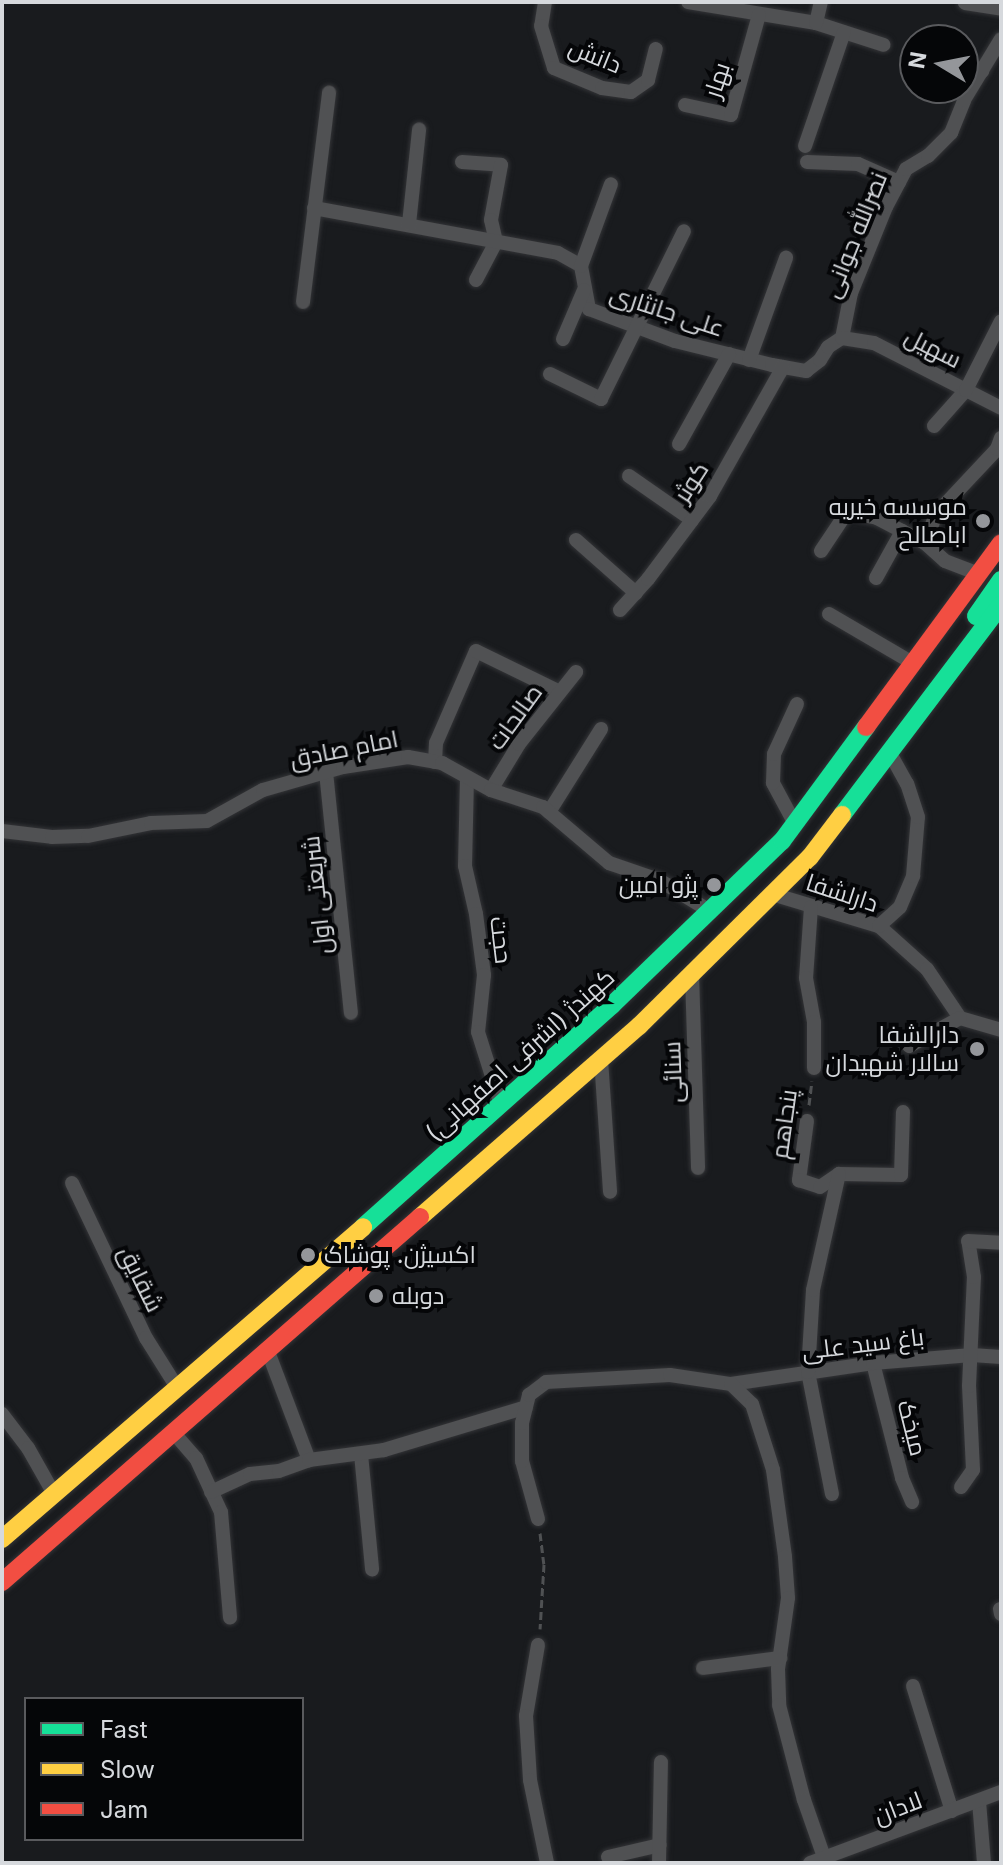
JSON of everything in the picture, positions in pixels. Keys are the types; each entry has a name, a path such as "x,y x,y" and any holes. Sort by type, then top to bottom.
{"main road":[{"name":"کهندژ (اشرفی اصفهانی)","path":"2,1539 501,1105 782,841 999,548"},
{"path":"940,686 939,670 1001,580"},
{"path":"2,1582 601,1059 692,975 810,857 1001,605"},
{"path":"313,1271 330,1294"}],"street":[{"name":"دانش","path":"545,2 541,26 554,68 602,88 631,92 648,80 656,49"},
{"path":"688,2 737,5 759,15 816,23 884,45"},
{"path":"816,23 821,2"},
{"path":"965,3 1001,9"},
{"name":"بهار","path":"685,105 731,115 759,15"},
{"path":"805,146 844,32"},
{"name":"نصرالله جوانی","path":"842,338 851,293 899,182 906,169 928,156 951,133 964,100 1001,39"},
{"path":"303,302 329,93"},
{"path":"409,224 419,130"},
{"path":"462,162 501,165 491,220 496,242 476,280"},
{"path":"807,162 858,164 899,182"},
{"path":"314,208 558,253 581,266 611,184"},
{"path":"550,374 601,399 684,231"},
{"path":"749,360 786,258"},
{"name":"علی جانثاری","path":"581,266 589,309 749,360 806,371 820,360 828,347 842,338"},
{"path":"563,339 584,290"},
{"path":"934,426 966,390 1001,321"},
{"name":"سهیل","path":"842,338 874,343 1001,408"},
{"path":"679,444 729,354"},
{"name":"کوثر","path":"620,610 710,496 783,367"},
{"path":"925,543 936,514 997,449 1001,438"},
{"path":"629,476 692,520"},
{"path":"821,551 847,512 877,518 925,543 945,561 979,574"},
{"path":"876,578 902,531"},
{"path":"576,540 636,593"},
{"path":"829,614 913,663"},
{"path":"435,762 436,743 476,651 560,692"},
{"name":"صالحات","path":"491,790 519,744 576,672"},
{"path":"795,824 773,783 774,754 797,704"},
{"path":"549,812 601,729"},
{"path":"879,926 900,907 913,876 918,817 907,784 889,752"},
{"name":"امام صادق","path":"2,831 52,837 88,836 151,823 207,821 263,790 326,772 408,757 435,762 491,790 549,812 609,863 659,880 710,911"},
{"name":"شریعتی اول","path":"326,772 351,1013"},
{"name":"حجت","path":"467,778 465,866 476,914 484,975 478,1032 501,1105"},
{"name":"دارلشفا","path":"772,894 879,926 927,969 960,1018"},
{"name":"پنجاهم","path":"811,907 806,978 814,1022 814,1068"},
{"name":"سنائی","path":"692,975 698,1168"},
{"path":"909,1046 960,1018 1001,1030"},
{"path":"601,1059 610,1192"},
{"name":"پنجاهم","path":"807,1121 799,1180 820,1187 839,1174 901,1175 903,1112"},
{"path":"832,1494 808,1372 813,1290 839,1174"},
{"name":"شقایق","path":"72,1183 146,1338 178,1389"},
{"path":"961,1487 973,1470 969,1386 974,1277 968,1241 1001,1243"},
{"path":"267,1349 309,1460"},
{"name":"باغ سید علی","path":"526,1407 529,1395 546,1382 670,1375 731,1384 873,1363 972,1355 1001,1357"},
{"name":"میخک","path":"873,1363 902,1478 912,1502"},
{"path":"731,1384 752,1404 773,1470 788,1598 780,1658 779,1705 817,1861"},
{"path":"211,1492 250,1474 279,1471 309,1460 361,1454 526,1407 522,1461 538,1519"},
{"path":"2,1414 28,1448 54,1494"},
{"path":"173,1432 196,1458 221,1512 230,1618"},
{"path":"361,1454 372,1569"},
{"path":"538,1645 526,1716 530,1780 547,1863"},
{"path":"703,1668 780,1658"},
{"path":"913,1686 952,1811"},
{"path":"659,1863 661,1762"},
{"name":"لادان","path":"817,1861 1001,1792"},
{"path":"979,1801 984,1863"},
{"path":"608,1857 660,1845"}],"path":[{"name":"پنجاهم","path":"807,1121 814,1068"},
{"path":"538,1519 544,1564 538,1645"}],"traffic: fast":[{"path":"976,616 1001,580"},
{"path":"842,815 1001,605"},
{"path":"363,1227 612,1005 782,841 866,727"}],"traffic: slow":[{"path":"420,1217 639,1026 810,857 842,815"},
{"path":"2,1539 363,1227"}],"traffic: jam":[{"path":"866,727 1001,543"},
{"path":"2,1582 420,1217"}],"place":[{"name":"موسسه خیریه اباصالح","path":"983,521"},
{"name":"پژو امین","path":"714,885"},
{"name":"دارالشفا سالار شهیدان","path":"977,1049"},
{"name":"اکسیژن. پوشاک","path":"308,1255"},
{"name":"دوبله","path":"376,1296"}]}
